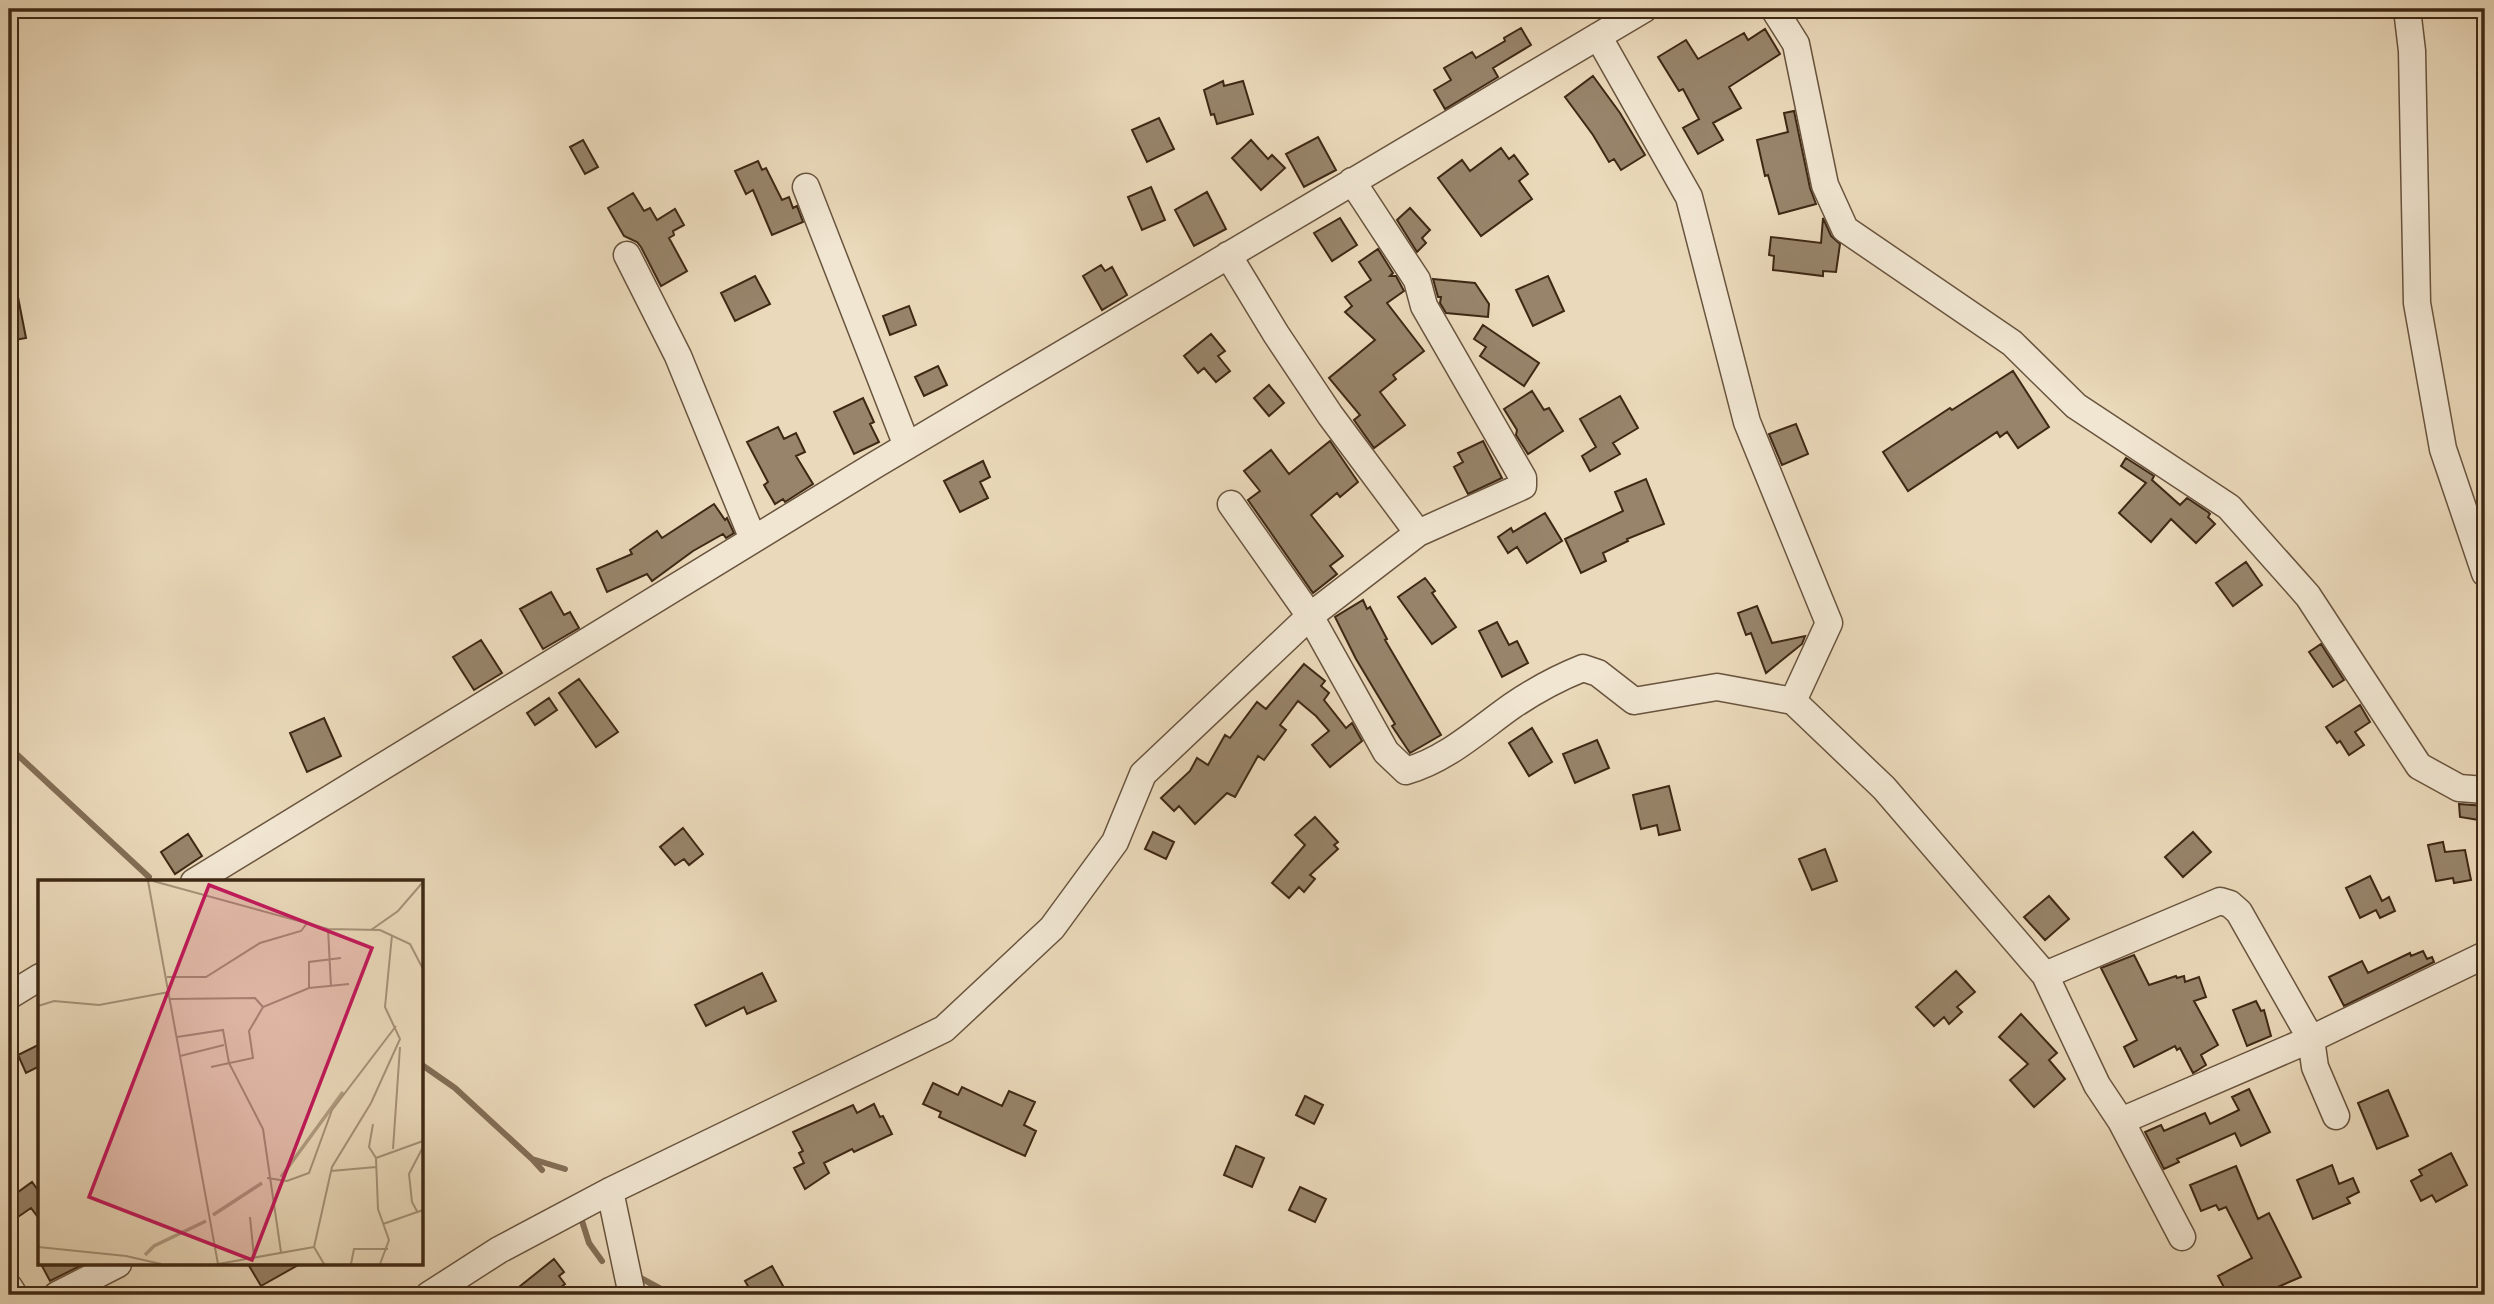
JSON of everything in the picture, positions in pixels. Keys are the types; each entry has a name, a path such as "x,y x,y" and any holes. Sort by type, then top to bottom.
{"street":[{"path":"197,880 907,446 1644,9"},
{"path":"1774,9 1796,44 1825,185 1844,229 2011,343 2076,406 2230,507 2308,596 2418,766 2459,789 2485,790"},
{"path":"2407,9 2412,51 2417,303 2443,449 2485,573"},
{"path":"1598,36 1689,197 1746,422 1829,623 1793,701"},
{"path":"429,1295 499,1250 610,1191 944,1029 1052,928 1115,842 1143,774 1310,616 1418,533 1523,486 1523,478 1424,306 1417,280 1352,181"},
{"path":"806,187 907,446"},
{"path":"1228,255 1330,415 1418,533"},
{"path":"627,256 678,356 753,539"},
{"path":"1231,504 1310,616 1385,752 1406,771 1436,759 1514,704 1583,668 1598,673 1634,701 1717,687 1793,701 1884,788 2045,975 2097,1085 2122,1121 2182,1237"},
{"path":"2045,975 2220,901 2230,904 2239,912 2311,1038 2315,1067 2336,1116"},
{"path":"2122,1121 2311,1038 2485,955"},
{"path":"9,996 38,978"},
{"path":"610,1191 632,1295"},
{"path":"57,1295 114,1266"},
{"path":"9,1287 14,1295"}],"building":[{"path":"1521,28 1531,45 1493,68 1498,77 1445,109 1434,90 1451,80 1444,68 1472,52 1476,58"},
{"path":"1765,29 1780,54 1729,87 1741,108 1713,123 1723,140 1698,154 1683,128 1699,119 1683,89 1679,91 1658,57 1686,40 1698,59 1744,33 1748,40"},
{"path":"1593,76 1620,113 1645,155 1621,170 1614,159 1609,162 1565,97"},
{"path":"1223,81 1224,86 1243,81 1253,114 1217,124 1214,114 1211,115 1204,90"},
{"path":"1794,111 1810,188 1816,204 1779,214 1768,175 1765,176 1757,140 1788,132 1784,113"},
{"path":"1159,118 1174,149 1147,162 1132,130"},
{"path":"1318,137 1336,170 1304,187 1286,154"},
{"path":"583,140 598,167 585,174 570,147"},
{"path":"1251,140 1268,159 1272,155 1285,168 1261,190 1232,158"},
{"path":"1501,148 1509,159 1514,155 1528,174 1519,181 1532,199 1481,236 1438,178 1462,160 1470,171"},
{"path":"758,161 762,170 766,168 782,200 789,197 793,208 797,206 803,222 772,235 753,190 746,194 735,171"},
{"path":"1151,187 1165,220 1142,230 1128,197"},
{"path":"1207,192 1226,229 1194,246 1175,210"},
{"path":"633,193 644,211 650,208 657,220 675,209 684,225 673,231 674,235 669,238 687,271 661,286 641,247 624,236 608,208"},
{"path":"1410,208 1430,230 1422,238 1426,243 1417,252 1397,220"},
{"path":"1340,218 1357,245 1332,261 1314,233"},
{"path":"1823,218 1831,236 1840,244 1836,272 1823,271 1823,276 1773,270 1774,256 1769,255 1771,237 1821,243"},
{"path":"1378,249 1393,273 1390,276 1396,276 1404,291 1387,303 1424,351 1393,375 1396,379 1380,392 1405,425 1374,448 1354,420 1360,415 1329,378 1375,340 1345,312 1352,306 1345,297 1371,280 1359,262"},
{"path":"1101,265 1105,271 1112,267 1127,295 1102,310 1083,276"},
{"path":"755,276 770,304 735,321 721,293"},
{"path":"1548,276 1564,311 1533,326 1516,290"},
{"path":"1433,279 1475,283 1489,304 1488,317 1446,313"},
{"path":"16,287 26,338 9,341 9,288"},
{"path":"909,306 916,325 890,335 883,316"},
{"path":"1483,325 1539,363 1524,386 1480,356 1486,347 1474,339"},
{"path":"1211,334 1225,351 1218,356 1230,371 1216,382 1204,368 1198,373 1184,356"},
{"path":"938,366 947,385 924,396 915,377"},
{"path":"2013,371 2049,427 2018,448 2007,432 2000,437 1997,432 1908,491 1883,452"},
{"path":"1269,385 1284,403 1269,416 1254,398"},
{"path":"1532,391 1544,410 1549,408 1563,431 1528,454 1504,409"},
{"path":"1620,396 1638,428 1613,443 1620,454 1590,471 1582,456 1596,447 1580,419"},
{"path":"863,398 874,422 870,424 879,442 854,454 834,412"},
{"path":"1796,424 1808,454 1782,465 1769,434"},
{"path":"778,427 784,439 796,433 805,452 796,456 813,484 785,502 783,499 775,504 764,485 768,482 747,442"},
{"path":"1330,441 1358,482 1340,497 1337,493 1311,515 1343,556 1330,566 1337,574 1313,593 1248,500 1260,491 1244,471 1271,450 1289,474"},
{"path":"1483,441 1502,478 1468,494 1454,467 1463,462 1458,453"},
{"path":"2126,458 2154,476 2152,480 2180,505 2187,498 2208,512 2208,517 2215,524 2196,543 2171,519 2151,542 2119,513 2146,483 2121,466"},
{"path":"983,461 990,477 980,482 988,498 960,512 944,481"},
{"path":"1646,479 1664,524 1627,539 1628,541 1603,553 1606,561 1581,573 1565,539 1623,511 1615,492"},
{"path":"714,504 725,520 727,518 734,533 726,538 723,534 693,551 652,581 647,574 607,592 597,569 632,554 630,550 657,531 662,538"},
{"path":"1545,513 1562,541 1527,563 1517,547 1508,553 1498,537 1511,528 1513,532"},
{"path":"2246,562 2262,585 2233,606 2216,583"},
{"path":"1425,578 1435,591 1432,593 1456,627 1432,644 1398,597"},
{"path":"551,592 564,615 570,612 579,628 543,649 520,609"},
{"path":"1363,600 1367,609 1370,607 1387,639 1385,640 1441,735 1410,753 1392,726 1395,724 1356,659 1335,617"},
{"path":"1757,606 1772,643 1805,636 1802,644 1766,673 1751,633 1746,635 1738,613"},
{"path":"1497,622 1509,645 1517,641 1528,663 1502,677 1479,631"},
{"path":"481,640 502,673 474,690 453,657"},
{"path":"2321,644 2344,680 2333,687 2309,652"},
{"path":"1304,664 1325,681 1321,686 1329,693 1324,700 1346,728 1352,723 1362,741 1330,767 1312,745 1329,731 1298,701 1280,725 1286,730 1264,760 1258,756 1235,797 1227,793 1195,824 1179,806 1174,811 1161,798 1190,771 1197,758 1208,765 1225,735 1230,738 1257,702 1266,709"},
{"path":"579,679 618,732 596,747 559,693"},
{"path":"549,698 557,710 535,725 527,713"},
{"path":"2360,705 2370,722 2355,732 2364,745 2349,755 2326,727"},
{"path":"324,718 341,756 307,772 290,733"},
{"path":"1532,728 1552,762 1529,776 1509,743"},
{"path":"1597,740 1609,768 1575,783 1563,754"},
{"path":"1669,786 1680,830 1659,835 1657,825 1641,829 1633,795"},
{"path":"2459,804 2485,806 2485,821 2460,817"},
{"path":"1315,817 1338,842 1334,845 1338,849 1310,875 1315,879 1304,892 1299,887 1289,898 1272,883 1305,845 1295,835"},
{"path":"683,828 703,854 689,865 684,859 675,865 660,847"},
{"path":"1153,832 1174,842 1166,859 1145,849"},
{"path":"2193,832 2211,852 2183,877 2165,857"},
{"path":"188,834 202,856 175,874 161,852"},
{"path":"2443,842 2445,852 2465,850 2471,880 2454,883 2453,878 2436,881 2428,845"},
{"path":"1825,849 1837,881 1812,890 1799,859"},
{"path":"2370,876 2382,901 2389,897 2395,911 2380,918 2376,910 2360,918 2346,888"},
{"path":"2049,896 2069,919 2045,940 2024,917"},
{"path":"2423,951 2427,959 2432,957 2434,962 2344,1006 2329,977 2362,961 2368,973 2410,953 2411,956"},
{"path":"2134,955 2149,985 2176,976 2184,976 2185,982 2199,977 2206,997 2194,1001 2218,1045 2201,1055 2206,1065 2193,1073 2180,1048 2177,1050 2175,1046 2134,1067 2124,1047 2137,1040 2101,968"},
{"path":"1956,971 1975,992 1957,1007 1962,1012 1949,1024 1944,1017 1934,1026 1916,1007"},
{"path":"762,973 776,1001 747,1014 744,1007 706,1026 695,1005"},
{"path":"2256,1001 2261,1011 2264,1010 2271,1036 2247,1046 2233,1010"},
{"path":"2021,1014 2057,1053 2049,1060 2065,1079 2034,1107 2010,1080 2028,1064 1999,1037"},
{"path":"38,1045 38,1067 26,1073 18,1055"},
{"path":"933,1083 958,1095 962,1087 1002,1106 1009,1091 1035,1102 1024,1125 1036,1131 1025,1156 939,1117 941,1112 923,1104"},
{"path":"2249,1089 2270,1132 2241,1146 2235,1133 2177,1159 2179,1162 2164,1169 2145,1132 2161,1125 2164,1131 2205,1113 2210,1124 2239,1110 2232,1097"},
{"path":"2388,1090 2408,1136 2377,1149 2358,1103"},
{"path":"1305,1096 1323,1105 1314,1124 1296,1115"},
{"path":"874,1104 892,1134 824,1163 829,1173 805,1189 794,1168 804,1163 799,1153 803,1151 793,1132 853,1105 857,1113"},
{"path":"1236,1146 1264,1158 1252,1187 1224,1175"},
{"path":"2451,1153 2467,1185 2436,1202 2432,1195 2421,1201 2411,1181 2422,1175 2419,1170"},
{"path":"2332,1165 2339,1184 2353,1178 2359,1192 2347,1198 2350,1203 2313,1219 2297,1180"},
{"path":"2236,1166 2258,1219 2269,1213 2301,1277 2259,1295 2228,1295 2218,1276 2252,1258 2226,1207 2219,1210 2216,1205 2201,1211 2190,1185"},
{"path":"9,1180 18,1192 32,1182 38,1190 38,1217 31,1208 15,1219 9,1211"},
{"path":"1300,1187 1326,1199 1315,1222 1289,1210"},
{"path":"554,1259 564,1272 559,1276 565,1284 551,1295 509,1295"},
{"path":"42,1266 80,1266 50,1281"},
{"path":"249,1266 296,1266 261,1286"},
{"path":"772,1266 788,1295 753,1295 745,1281"}],"waterway":[{"path":"9,747 149,877"},
{"path":"424,1066 455,1088 532,1159 565,1169"},
{"path":"532,1159 542,1170"},
{"path":"582,1221 589,1243 602,1261"},
{"path":"637,1276 672,1295"}]}
